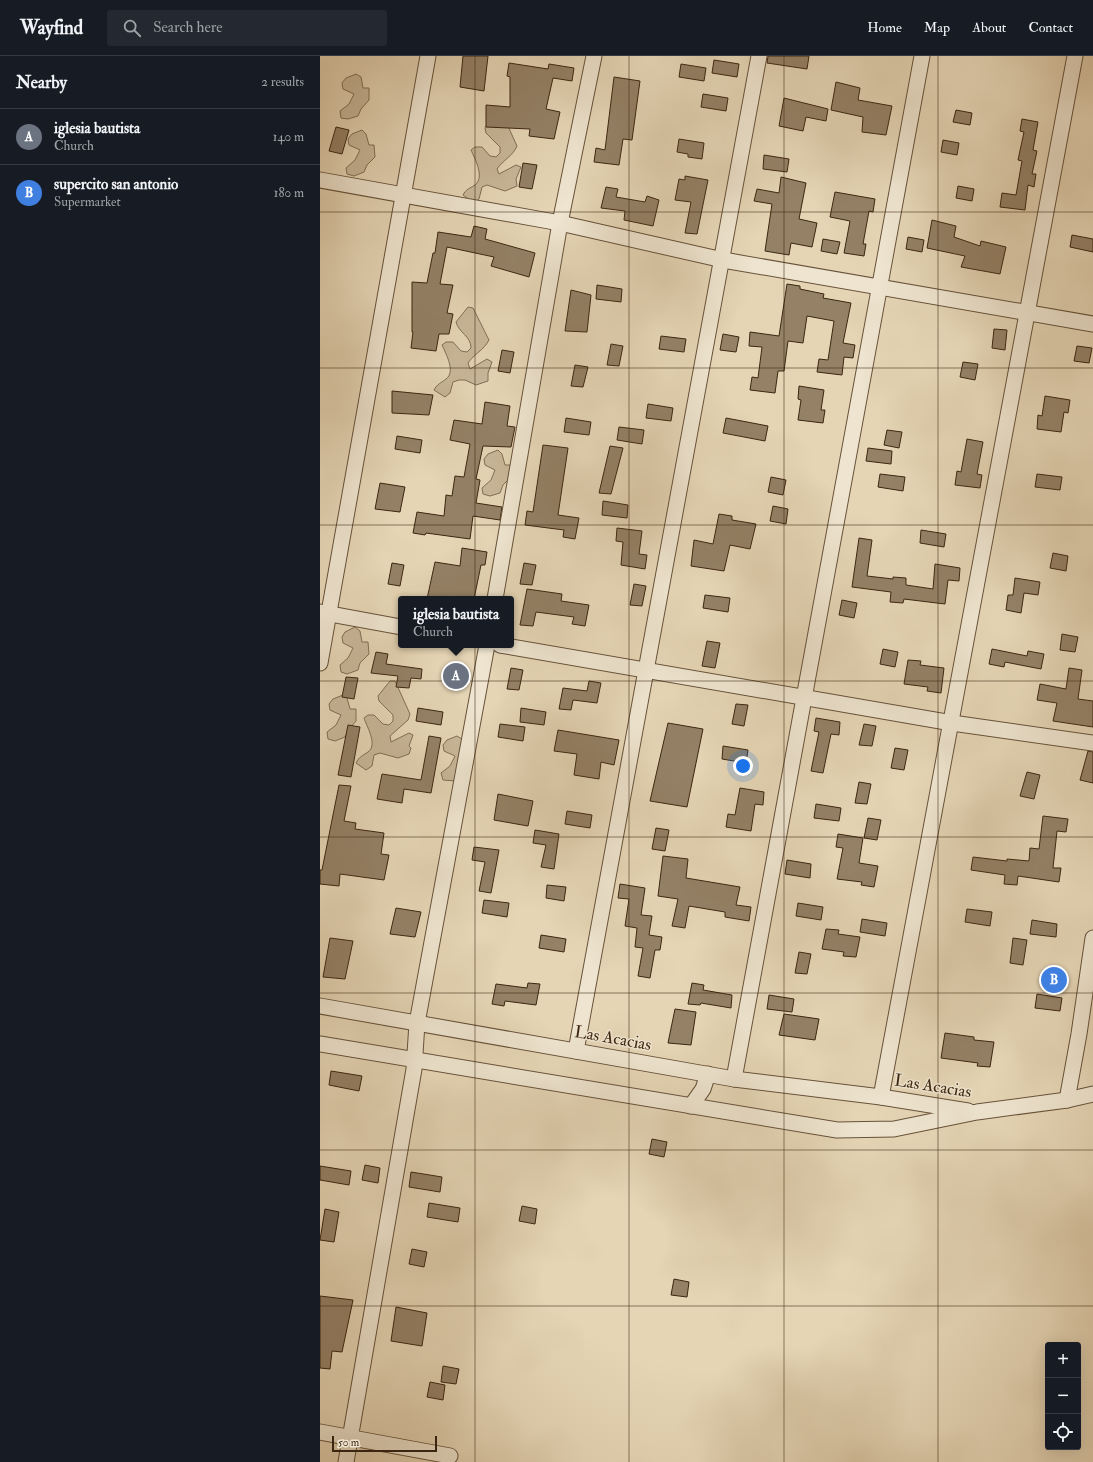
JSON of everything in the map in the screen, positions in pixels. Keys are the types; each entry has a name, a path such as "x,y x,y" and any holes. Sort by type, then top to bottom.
{"street":[{"path":"320,663 325,613 428,56"},
{"path":"496,596 560,222 594,56"},
{"path":"576,1051 759,56"},
{"path":"734,1079 881,287 922,56"},
{"path":"881,1097 1029,313 1075,56"},
{"path":"320,180 560,222 722,260 1093,324"},
{"path":"325,613 398,626"},
{"path":"514,647 952,723 1093,743"},
{"path":"346,1462 415,1060 417,1023 486,648"},
{"path":"1067,1100 1079,1034 1093,938"},
{"name":"Las Acacias","path":"320,1006 734,1079 881,1097 977,1112"},
{"name":"Las Acacias","path":"320,1044 837,1130 894,1129 977,1112"},
{"path":"691,1106 703,1089 708,1074"},
{"path":"977,1112 1067,1100 1093,1094"},
{"path":"320,1432 450,1456"}],"shaded area":[{"path":"356,74 361,77 363,88 369,88 369,100 361,109 358,116 348,119 341,118 340,111 349,104 354,94 343,89 342,83 346,78"},
{"path":"502,113 517,146 513,153 497,169 499,174 516,165 521,167 516,179 517,186 505,191 487,185 482,187 479,199 474,203 463,195 478,182 479,177 477,163 471,150 475,147 482,147 490,156 496,157 500,153 500,147 486,133 485,128 488,122"},
{"path":"362,130 366,134 369,145 374,145 375,157 367,165 364,172 354,176 347,174 346,168 355,160 360,150 349,145 348,139 352,134"},
{"path":"468,307 473,308 489,340 468,363 470,369 487,359 492,362 488,373 488,381 476,385 465,380 453,382 450,393 445,397 434,390 449,376 450,372 448,358 442,345 446,342 453,342 461,351 467,352 471,348 469,340 456,322"},
{"path":"498,450 502,454 505,465 511,465 511,477 503,485 500,493 490,496 483,494 482,488 491,480 495,470 485,465 484,459 488,454"},
{"path":"355,627 360,631 362,642 368,642 369,654 360,663 358,670 347,674 341,672 340,665 348,658 353,648 343,643 342,637 345,632"},
{"path":"390,681 395,681 410,714 408,720 390,736 391,742 409,733 413,735 409,746 411,748 409,754 398,758 380,753 374,755 372,766 366,770 356,763 371,749 372,745 371,736 364,718 368,715 374,715 383,724 389,725 393,721 393,715 379,701 378,696"},
{"path":"343,695 347,698 350,709 356,709 356,721 348,730 345,737 335,741 328,739 327,732 336,725 341,715 330,710 329,704 333,699"},
{"path":"457,736 462,739 464,745 455,781 443,780 441,773 450,766 455,756 444,751 443,745 447,740"}],"building":[{"path":"463,56 488,56 484,91 460,87"},
{"path":"768,56 809,56 807,69 767,63"},
{"path":"714,60 739,64 737,77 712,73"},
{"path":"509,63 548,69 549,64 574,68 572,81 553,78 546,109 560,112 554,139 529,136 530,129 486,127 486,105 510,107 510,77 507,76"},
{"path":"681,64 706,68 704,81 679,77"},
{"path":"614,77 640,81 632,140 623,139 619,165 594,162 596,148 605,150"},
{"path":"836,82 860,88 858,100 892,106 886,135 862,132 863,117 831,110"},
{"path":"703,94 728,98 726,111 701,107"},
{"path":"784,98 828,109 826,121 806,117 803,131 779,126"},
{"path":"956,110 972,113 970,125 953,122"},
{"path":"1022,119 1038,122 1033,150 1037,151 1032,174 1036,174 1034,187 1028,185 1025,210 1000,207 1002,193 1016,195 1022,161 1018,160 1024,132 1020,131"},
{"path":"336,127 349,130 342,154 329,151"},
{"path":"679,139 704,143 702,159 688,157 688,154 677,152"},
{"path":"943,140 959,143 957,155 941,152"},
{"path":"764,155 789,159 787,172 763,169"},
{"path":"523,163 537,165 532,189 519,187"},
{"path":"685,176 708,180 697,234 685,233 691,202 675,200 679,179 685,180"},
{"path":"781,177 806,183 799,219 817,223 812,247 791,243 789,255 765,251 772,204 754,201 757,189 779,193"},
{"path":"958,186 974,189 972,201 956,198"},
{"path":"606,187 618,189 616,197 645,202 647,196 659,200 653,226 624,220 625,211 601,208"},
{"path":"835,192 875,199 873,212 869,211 863,244 866,244 864,256 844,253 850,221 830,217"},
{"path":"932,220 956,226 954,237 980,246 981,241 1006,247 1000,274 961,267 965,256 927,248"},
{"path":"474,226 487,229 485,239 535,253 529,277 491,266 494,257 447,247 440,284 453,285 447,313 453,314 449,334 439,334 436,351 411,348 413,332 412,282 427,283 433,253 435,253 438,232 471,237"},
{"path":"1072,235 1093,239 1093,252 1070,247"},
{"path":"908,237 924,240 922,252 906,249"},
{"path":"823,239 840,242 837,254 821,251"},
{"path":"787,284 800,286 800,289 824,294 823,298 851,303 843,343 855,345 853,358 844,357 842,375 817,372 819,359 828,360 834,321 807,316 803,343 788,341 784,371 778,371 775,393 750,390 752,377 758,378 762,347 749,346 750,332 779,336"},
{"path":"597,285 622,289 621,302 596,299"},
{"path":"571,290 591,295 587,332 565,331"},
{"path":"994,329 1007,330 1005,350 992,348"},
{"path":"723,334 739,337 736,352 720,350"},
{"path":"661,336 686,339 684,352 659,349"},
{"path":"611,344 623,346 619,366 607,365"},
{"path":"1077,346 1092,348 1089,363 1074,361"},
{"path":"502,350 514,352 510,373 498,371"},
{"path":"963,362 978,364 975,380 960,377"},
{"path":"575,365 588,367 583,387 571,386"},
{"path":"799,386 824,390 821,410 825,410 823,423 798,420 801,400 798,399"},
{"path":"392,391 433,395 429,415 392,413"},
{"path":"1045,396 1070,400 1068,413 1064,412 1061,432 1037,429 1038,415 1042,416"},
{"path":"485,402 510,406 507,426 515,427 511,447 483,446 476,479 480,480 476,503 502,507 500,520 473,516 470,539 426,533 425,535 413,533 417,512 444,516 446,495 452,496 455,476 464,477 470,444 450,440 454,420 482,424"},
{"path":"648,404 673,408 671,421 646,418"},
{"path":"566,418 591,422 589,435 564,432"},
{"path":"726,418 768,426 765,441 723,433"},
{"path":"619,427 644,430 642,444 617,440"},
{"path":"887,430 902,432 899,448 884,445"},
{"path":"397,436 422,440 420,453 395,449"},
{"path":"967,439 983,442 977,474 982,475 980,488 955,485 957,471 961,472"},
{"path":"543,445 568,448 558,515 579,518 575,539 563,537 564,530 525,525 527,511 533,512"},
{"path":"610,446 623,448 611,494 599,493"},
{"path":"868,448 892,451 891,464 866,461"},
{"path":"880,474 905,477 903,491 878,487"},
{"path":"1037,474 1062,477 1060,490 1035,487"},
{"path":"771,477 786,480 783,495 768,492"},
{"path":"380,483 405,487 400,512 375,509"},
{"path":"603,501 628,505 627,518 602,515"},
{"path":"773,506 788,509 786,524 770,521"},
{"path":"719,514 732,516 732,520 756,524 750,549 730,545 724,571 691,566 694,540 713,544"},
{"path":"617,528 642,531 639,554 647,555 645,569 621,565 623,542 616,541"},
{"path":"921,530 946,534 944,547 920,543"},
{"path":"859,538 872,540 867,576 893,579 893,577 906,578 906,585 933,589 935,564 960,568 959,581 948,580 945,604 904,599 903,603 890,602 891,592 852,587"},
{"path":"462,548 487,552 485,565 481,565 475,596 428,596 435,562 460,566"},
{"path":"1053,553 1068,556 1066,571 1050,568"},
{"path":"392,563 404,565 400,586 388,584"},
{"path":"524,563 536,565 532,585 520,584"},
{"path":"1015,578 1040,582 1038,595 1024,593 1021,613 1006,610 1008,595 1013,595"},
{"path":"634,584 646,586 642,606 630,605"},
{"path":"527,589 562,594 561,601 589,605 585,626 572,624 574,617 536,612 533,626 520,625"},
{"path":"705,595 730,598 728,612 703,608"},
{"path":"842,600 857,603 854,618 839,615"},
{"path":"1062,634 1078,637 1075,652 1060,650"},
{"path":"707,641 720,643 715,668 702,666"},
{"path":"883,649 898,652 895,667 880,664"},
{"path":"992,649 1027,656 1028,651 1044,654 1041,669 1005,662 1004,667 989,664"},
{"path":"376,652 388,654 386,664 422,669 421,679 411,678 409,688 396,687 398,676 371,673"},
{"path":"908,660 921,661 920,665 944,668 941,693 927,691 928,687 904,684"},
{"path":"511,668 523,670 519,690 507,689"},
{"path":"1069,668 1082,670 1078,699 1093,701 1093,727 1053,721 1057,703 1037,700 1040,684 1066,689"},
{"path":"346,677 358,678 354,699 342,697"},
{"path":"589,681 601,683 597,703 573,700 571,710 559,709 563,688 587,691"},
{"path":"736,704 748,705 744,726 732,724"},
{"path":"418,708 443,712 441,725 416,721"},
{"path":"521,708 546,712 544,725 520,722"},
{"path":"816,718 840,722 839,735 831,734 823,773 811,771 819,732 814,731"},
{"path":"668,723 703,729 687,807 650,801"},
{"path":"500,724 525,727 523,741 498,737"},
{"path":"864,724 876,726 872,746 859,745"},
{"path":"348,725 360,727 351,777 338,775"},
{"path":"558,730 619,740 614,765 601,762 599,779 574,775 577,754 554,751"},
{"path":"429,736 441,738 431,793 404,789 402,803 377,799 382,774 421,780"},
{"path":"723,746 748,750 746,763 722,759"},
{"path":"895,748 908,750 904,770 891,768"},
{"path":"1088,751 1093,752 1093,783 1080,780"},
{"path":"1027,772 1040,775 1034,799 1020,796"},
{"path":"859,782 871,784 867,804 855,803"},
{"path":"339,785 351,786 344,821 356,823 355,829 384,833 381,854 389,855 384,880 340,874 339,886 320,884 320,870 322,870"},
{"path":"740,788 764,792 763,805 755,804 751,831 726,827 728,814 735,815"},
{"path":"498,794 533,801 528,826 494,820"},
{"path":"816,804 841,808 839,821 814,818"},
{"path":"567,811 592,815 590,828 565,824"},
{"path":"1043,816 1068,819 1066,832 1057,831 1053,868 1061,868 1059,882 1018,876 1017,885 1004,884 1005,875 971,870 973,857 1007,861 1007,859 1029,861 1030,848 1039,849"},
{"path":"868,818 881,820 877,840 864,838"},
{"path":"656,828 669,830 665,851 652,849"},
{"path":"535,830 559,834 554,869 541,867 546,845 533,843"},
{"path":"838,834 863,838 859,863 878,866 874,887 861,885 862,882 837,879 843,848 836,847"},
{"path":"474,847 499,850 491,893 479,891 485,862 472,860"},
{"path":"663,856 688,859 686,878 740,887 736,905 751,907 749,921 725,917 725,912 689,906 685,928 672,926 678,899 658,896"},
{"path":"787,860 811,864 810,878 785,874"},
{"path":"620,884 645,888 641,915 652,916 649,935 662,937 660,950 655,950 650,978 638,976 643,948 635,947 637,928 625,926 629,899 618,898"},
{"path":"547,885 566,887 564,901 546,898"},
{"path":"484,900 509,903 507,917 482,913"},
{"path":"798,903 823,907 821,920 796,916"},
{"path":"396,908 421,912 415,937 390,934"},
{"path":"967,909 992,912 990,926 965,922"},
{"path":"862,919 887,923 885,936 860,932"},
{"path":"1032,920 1057,924 1056,937 1030,934"},
{"path":"826,929 839,930 838,934 860,937 856,957 843,956 844,952 822,949"},
{"path":"541,935 566,939 564,952 539,948"},
{"path":"330,938 353,941 345,979 323,977"},
{"path":"1013,938 1027,940 1023,965 1010,963"},
{"path":"799,952 811,954 807,974 795,973"},
{"path":"528,983 540,984 536,1005 505,1001 504,1006 492,1004 496,984 527,988"},
{"path":"692,983 704,985 703,990 732,995 731,1008 701,1003 700,1005 688,1004"},
{"path":"1037,994 1062,998 1060,1011 1035,1008"},
{"path":"769,995 794,999 792,1012 767,1009"},
{"path":"675,1009 696,1012 691,1045 668,1043"},
{"path":"784,1014 819,1019 815,1040 779,1035"},
{"path":"945,1033 974,1037 974,1040 994,1042 990,1067 977,1066 978,1063 941,1058"},
{"path":"331,1071 362,1076 359,1091 329,1085"},
{"path":"652,1139 667,1142 664,1157 649,1154"},
{"path":"365,1165 380,1168 378,1183 362,1180"},
{"path":"320,1166 351,1171 349,1185 320,1180"},
{"path":"411,1172 442,1177 440,1192 409,1187"},
{"path":"429,1203 460,1208 458,1222 427,1217"},
{"path":"522,1206 537,1209 535,1224 519,1221"},
{"path":"325,1209 339,1212 334,1242 320,1240"},
{"path":"412,1249 427,1252 424,1267 409,1264"},
{"path":"674,1279 689,1282 687,1297 671,1295"},
{"path":"320,1296 353,1300 342,1352 332,1351 330,1369 320,1368"},
{"path":"396,1307 427,1313 422,1346 391,1341"},
{"path":"443,1366 459,1369 456,1384 441,1382"},
{"path":"430,1382 445,1385 443,1400 427,1397"}],"place":[{"name":"iglesia bautista","path":"456,676"},
{"name":"supercito san antonio","path":"1054,980"}]}
